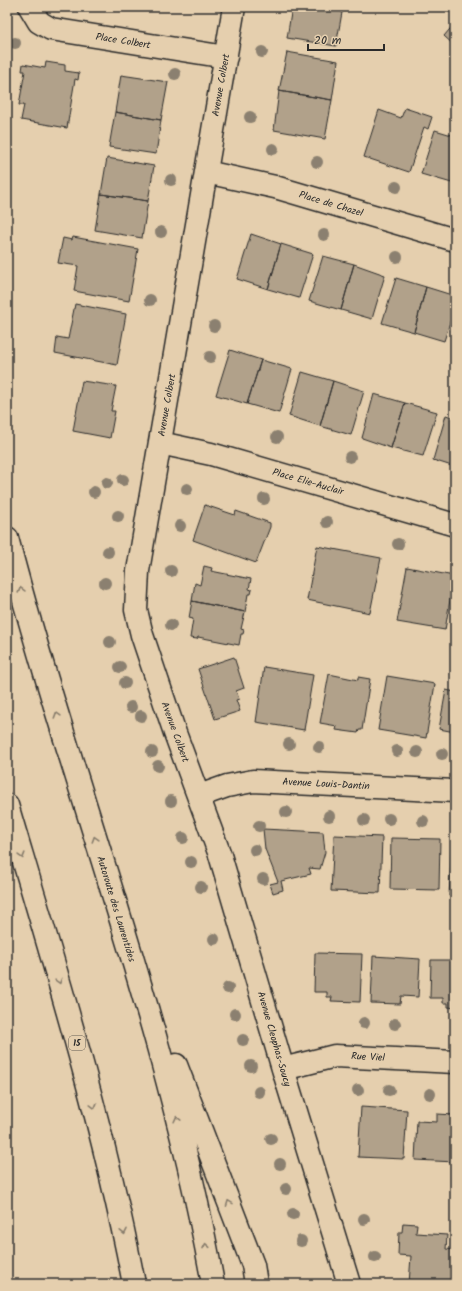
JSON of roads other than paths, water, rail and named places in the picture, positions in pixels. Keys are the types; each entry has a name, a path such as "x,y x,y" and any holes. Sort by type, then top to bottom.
{"main road":[{"name":"Place Colbert","path":"30,7 39,22 51,29 226,57"},
{"name":"Avenue Colbert","path":"198,796 174,733 142,636 136,610 138,571 234,7"},
{"name":"Place de Chazel","path":"206,172 275,187 455,240"},
{"name":"Place Elie-Auclair","path":"160,443 211,454 455,525"},
{"name":"Autoroute des Laurentides","path":"7,538 48,684 171,1093 202,1224 213,1284"},
{"name":"Avenue Louis-Dantin","path":"198,796 227,786 253,781 455,791"},
{"name":"Avenue Cleophas-Soucy","path":"198,796 220,854 283,1069 349,1284"},
{"name":"15","path":"7,805 88,1083 117,1198 134,1284"},
{"path":"119,916 253,1265 256,1284"},
{"name":"Rue Viel","path":"283,1069 335,1056 455,1062"}]}
